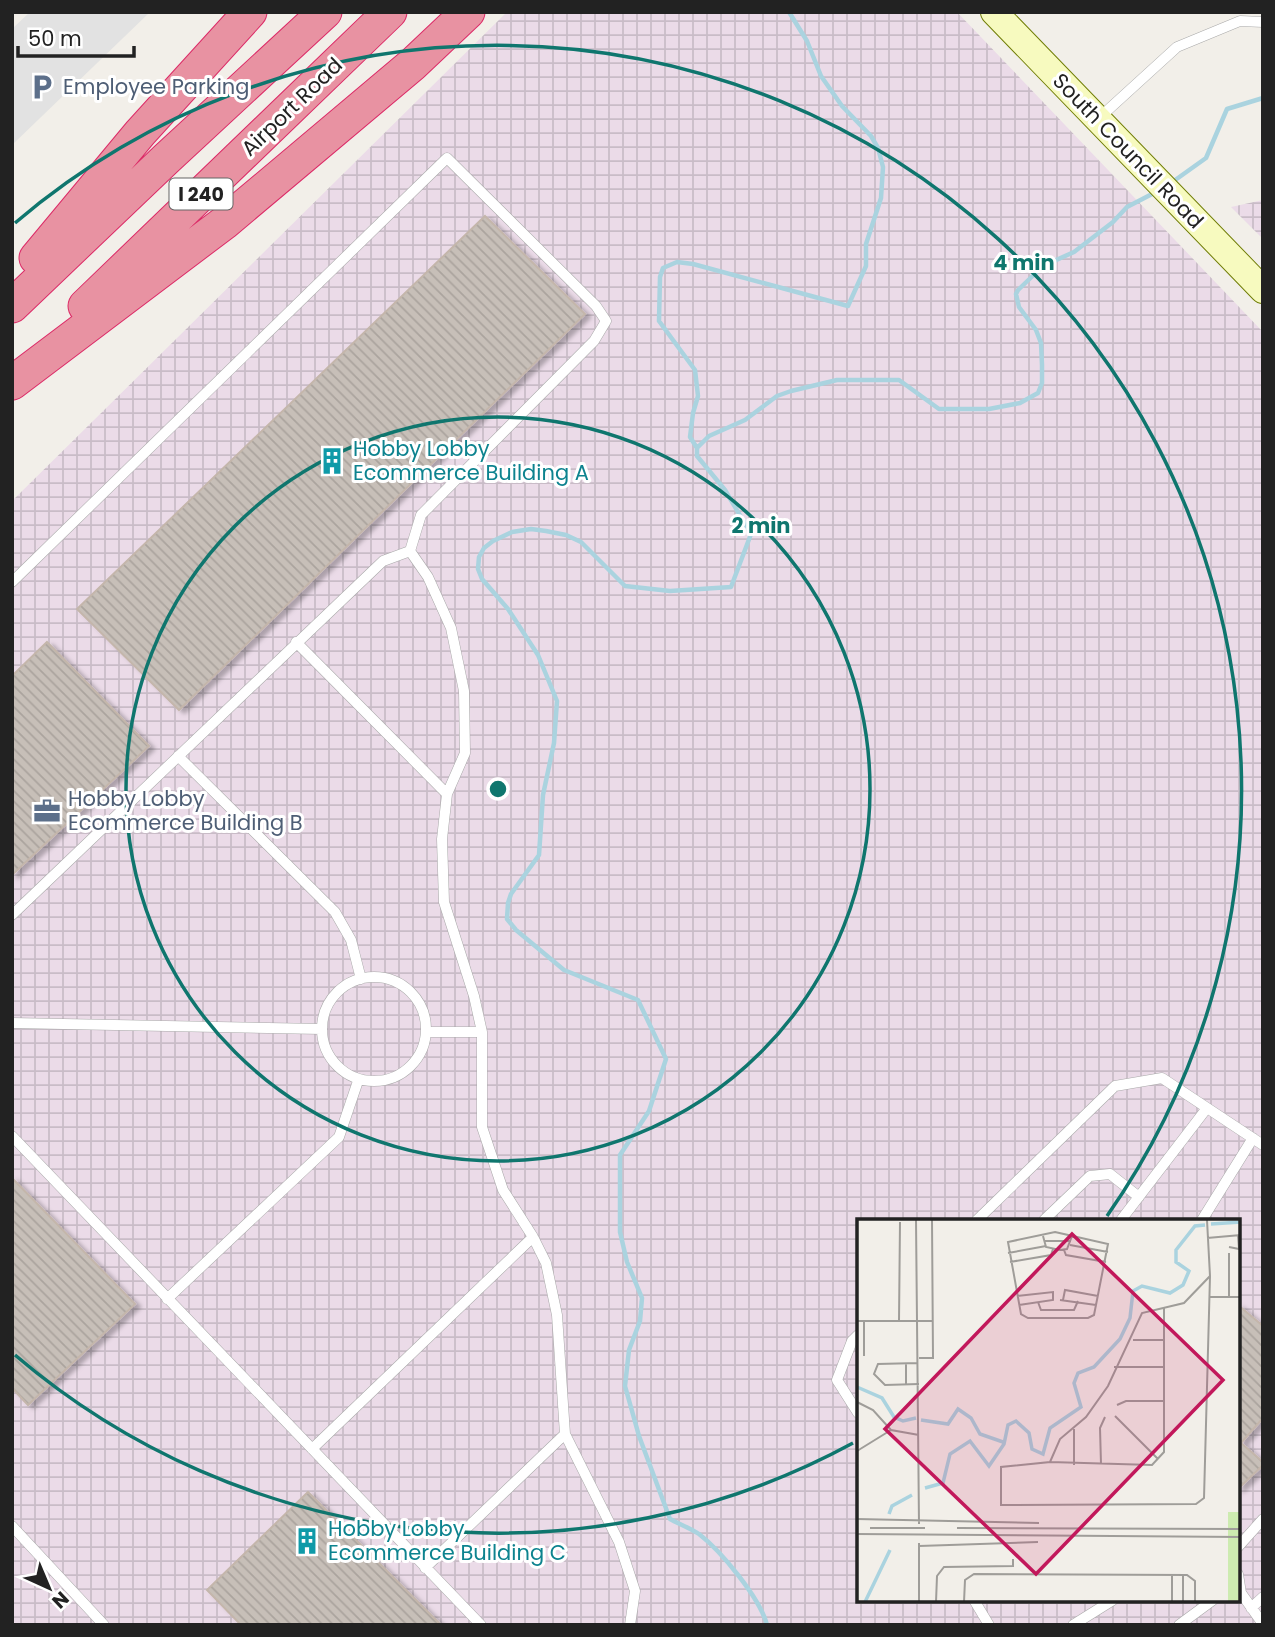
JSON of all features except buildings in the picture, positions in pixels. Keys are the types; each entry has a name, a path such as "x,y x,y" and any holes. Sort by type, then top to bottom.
{"highway":[{"path":"12,287 140,133 250,12"},
{"name":"I 240","path":"12,306 325,12"},
{"name":"Airport Road","path":"12,376 390,12"},
{"path":"12,383 224,223 413,64 468,12"}],"main road":[{"name":"South Council Road","path":"994,12 1263,290"}],"lane":[{"path":"1097,120 1177,47 1241,17 1263,22"},
{"path":"12,582 447,158 596,306 606,321 594,341 421,515 410,551"},
{"path":"12,915 383,561 410,551"},
{"path":"410,551 428,577 451,628 464,691 466,752 447,794 442,839 444,902 474,996 482,1032 482,1127 503,1190 533,1237 546,1264 557,1315 565,1434 619,1542 635,1591 630,1625"},
{"path":"296,642 447,794"},
{"path":"178,756 335,912 351,940 361,979"},
{"path":"375,977 402,984 413,993 426,1018 424,1048 415,1063 402,1074 387,1080 358,1081 341,1070 330,1058 324,1044 322,1029 329,1003 349,984 361,979 375,977"},
{"path":"12,1023 322,1029"},
{"path":"427,1032 482,1032"},
{"path":"978,1219 1115,1086 1161,1078 1263,1144"},
{"path":"167,1299 339,1137 358,1081"},
{"path":"1122,1219 1207,1108"},
{"path":"12,1136 481,1625"},
{"path":"1203,1219 1253,1138"},
{"path":"1045,1219 1090,1176 1110,1174 1139,1197"},
{"path":"312,1449 533,1237"},
{"path":"857,1337 852,1341 837,1380 857,1410"},
{"path":"425,1568 565,1434"},
{"path":"1242,1535 1263,1519"},
{"path":"12,1526 104,1625"},
{"path":"1240,1586 1241,1593 1263,1624"},
{"path":"1251,1608 1263,1597"},
{"path":"975,1602 989,1625"},
{"path":"1073,1625 1110,1602"},
{"path":"1179,1625 1210,1602"}],"shaded area":[{"name":"Employee Parking","path":"30,12 150,12 12,145 12,29"},
{"path":"507,12 957,12 1263,332 1263,1625 12,1625 12,501"},
{"path":"1263,200 1263,239 1231,207"}],"waterway":[{"path":"767,1625 757,1602 718,1552 699,1534 670,1519 639,1436 625,1386 629,1350 640,1321 642,1298 627,1262 620,1232 620,1155 649,1111 666,1059 638,1000 564,970 516,930 507,919 511,894 539,855 543,795 554,743 557,701 538,655 508,609 482,579 478,569 479,557 484,548 493,541 512,532 531,529 566,535 581,542 625,586 670,591 731,587 751,534 725,490 697,456 697,448 690,437 698,396 695,370 659,321 660,277 663,268 677,262 693,264 848,306 866,266 866,244 881,198 883,167 878,148 871,136 842,106 821,76 807,41 789,12"},
{"path":"1171,183 1206,158 1227,109 1263,98"},
{"path":"697,448 709,436 745,420 777,396 837,380 899,380 939,409 989,409 1020,403 1038,393 1042,383 1041,343 1036,330 1019,307 1016,294 1018,290 1043,266 1074,252 1113,222 1127,207 1154,193"}],"place":[{"name":"Employee Parking","path":"42,87"},
{"name":"Hobby Lobby Ecommerce Building A","path":"332,461"},
{"name":"Hobby Lobby Ecommerce Building B","path":"47,811"},
{"name":"Hobby Lobby Ecommerce Building C","path":"307,1541"}]}
